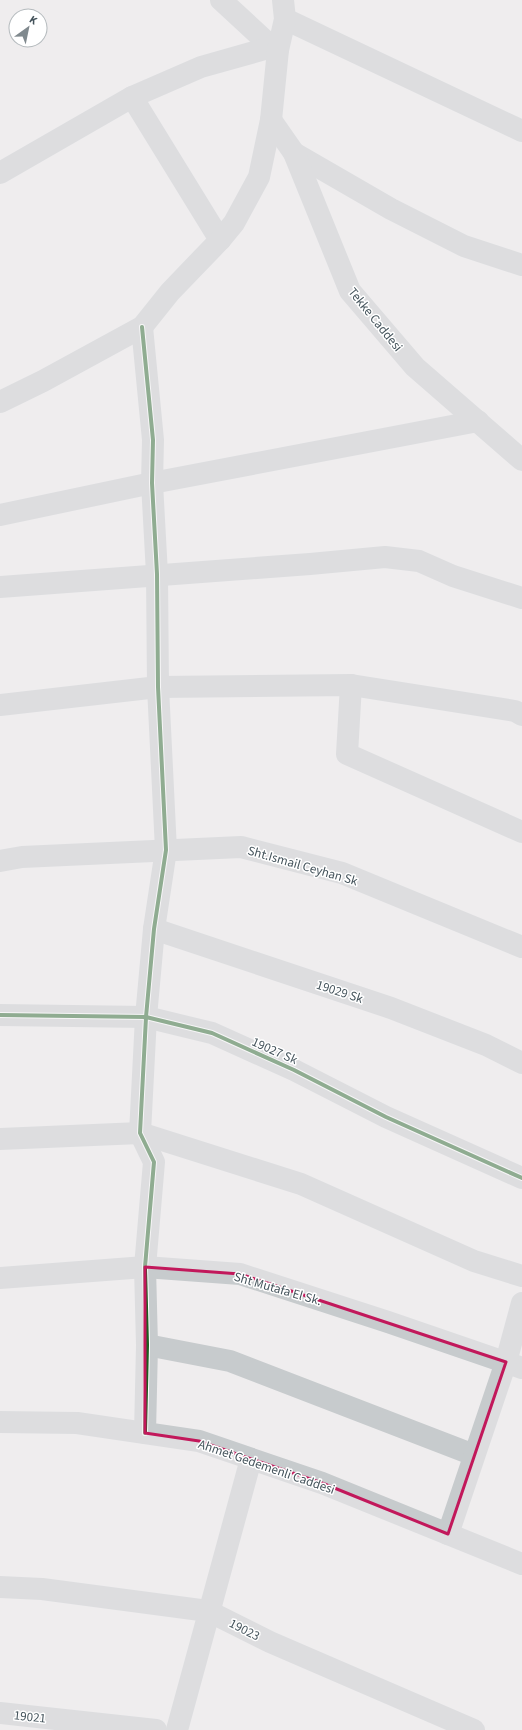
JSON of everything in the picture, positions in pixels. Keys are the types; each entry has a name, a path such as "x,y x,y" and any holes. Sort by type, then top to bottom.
{"street":[{"path":"221,0 275,49"},
{"path":"0,402 43,381 142,327 170,292 220,240 234,223 259,177 271,120 275,49 284,10 522,131"},
{"path":"0,173 132,97 200,67 275,49"},
{"path":"132,97 220,240"},
{"name":"Tekke Caddesi","path":"271,120 294,154 350,291 416,367 522,460"},
{"path":"294,154 391,209 464,246 522,264"},
{"path":"142,327 153,440 152,483 157,574 158,687 166,850 154,929 146,1017 140,1133 154,1162 145,1267 147,1345 146,1433"},
{"path":"0,515 152,483 478,421"},
{"path":"0,587 385,557 419,561 453,576 522,598"},
{"path":"351,685 347,754 522,832"},
{"path":"0,706 158,687 351,685 515,711 522,715"},
{"name":"Sht.Ismail Ceyhan Sk","path":"0,860 22,857 241,847 342,873 522,947"},
{"name":"19029 Sk","path":"154,929 391,1008 486,1045 522,1063"},
{"name":"19027 Sk","path":"0,1015 146,1017 212,1033 294,1070 386,1117 522,1178"},
{"path":"0,1139 140,1133 301,1184 474,1261 522,1276"},
{"name":"Sht Mutafa El Sk.","path":"0,1278 145,1267 240,1274 514,1365"},
{"path":"448,1534 474,1455 514,1365 522,1303"},
{"path":"147,1345 230,1361 474,1455"},
{"name":"Ahmet Gedemenli Caddesi","path":"0,1422 77,1423 199,1441 322,1483 522,1564"},
{"path":"177,1730 208,1611 251,1459"},
{"name":"19023","path":"0,1587 42,1589 208,1611 270,1642 474,1730"},
{"name":"19021","path":"0,1713 156,1730"}],"highlighted area":[{"path":"145,1267 240,1274 506,1362 448,1534 322,1483 199,1441 145,1433"}],"cycle path":[{"path":"142,327 153,440 152,483 157,574 158,687 166,850 154,929 146,1017 140,1133 154,1162 145,1267 147,1345 145,1433"},
{"path":"0,1015 146,1017 212,1033 294,1070 386,1117 522,1178"}]}
